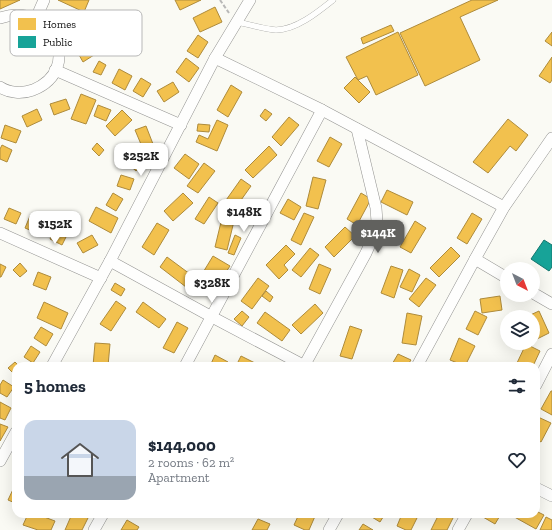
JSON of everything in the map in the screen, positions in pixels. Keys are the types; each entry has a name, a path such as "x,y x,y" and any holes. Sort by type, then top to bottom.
{"street":[{"path":"40,10 44,0"},
{"path":"54,362 110,261 215,58 250,0"},
{"path":"0,18 10,14"},
{"path":"1,91 17,93 28,92 39,88 49,80 55,70 59,56"},
{"path":"215,58 322,110 504,207"},
{"path":"55,70 181,125"},
{"path":"187,362 322,110"},
{"path":"306,362 366,253 374,235 377,222 376,208 357,129"},
{"path":"420,362 504,207 552,138"},
{"path":"0,232 101,278"},
{"path":"475,259 500,274"},
{"path":"110,261 296,362"},
{"path":"540,297 552,304"},
{"path":"540,376 552,354"},
{"path":"0,462 12,440"},
{"path":"540,490 552,496"},
{"path":"94,530 101,518"},
{"path":"329,530 336,518"},
{"path":"458,530 465,518"}],"lane":[{"path":"236,22 277,30 295,25 312,17 333,0"}],"path":[{"path":"220,0 236,22"}],"building: Homes":[{"path":"0,0 20,0 0,9"},
{"path":"58,0 89,0 85,10 80,10"},
{"path":"175,0 201,0 180,10"},
{"path":"472,0 498,0 460,17 480,60 425,86 400,33"},
{"path":"215,7 222,22 200,32 193,18"},
{"path":"391,25 394,31 363,44 361,38"},
{"path":"398,32 418,75 376,95 367,76 358,80 346,57"},
{"path":"552,32 552,46 545,41"},
{"path":"198,35 208,42 198,58 187,51"},
{"path":"80,56 92,56 83,62"},
{"path":"552,57 552,80 550,83 539,76"},
{"path":"186,58 199,68 189,82 176,72"},
{"path":"99,61 106,65 101,75 93,72"},
{"path":"119,69 132,76 125,90 112,83"},
{"path":"355,77 370,92 359,103 344,88"},
{"path":"141,78 151,84 143,97 133,91"},
{"path":"173,82 179,92 164,102 157,91"},
{"path":"231,85 242,92 228,117 217,110"},
{"path":"81,94 96,100 86,124 71,119"},
{"path":"66,99 70,109 54,115 50,104"},
{"path":"98,105 111,110 106,121 94,116"},
{"path":"37,109 42,120 27,127 22,116"},
{"path":"265,109 272,114 266,121 260,116"},
{"path":"122,110 132,120 115,136 106,126"},
{"path":"289,117 299,125 281,146 272,137"},
{"path":"508,119 528,135 516,151 510,146 488,173 473,162"},
{"path":"217,120 228,125 217,151 196,142 199,135 208,139"},
{"path":"198,124 210,125 209,132 197,131"},
{"path":"5,125 21,131 16,143 1,138"},
{"path":"146,126 153,144 143,149 135,130"},
{"path":"330,137 342,144 329,167 317,161"},
{"path":"97,143 104,150 99,156 92,149"},
{"path":"2,145 12,150 7,162 0,159 0,149"},
{"path":"269,146 277,155 253,178 245,170"},
{"path":"135,154 144,162 136,171 127,163"},
{"path":"185,154 199,164 189,179 174,168"},
{"path":"204,163 215,171 198,193 187,186"},
{"path":"121,175 134,179 130,190 117,186"},
{"path":"313,177 326,180 318,209 306,206"},
{"path":"241,179 251,186 234,210 224,203"},
{"path":"387,190 413,202 407,215 381,202"},
{"path":"113,193 123,199 116,211 106,205"},
{"path":"183,193 193,203 173,221 164,211"},
{"path":"361,193 371,199 357,225 347,219"},
{"path":"209,197 218,203 204,224 195,219"},
{"path":"288,199 301,207 294,220 280,213"},
{"path":"96,207 118,218 111,233 89,221"},
{"path":"9,208 21,213 16,224 4,219"},
{"path":"304,213 314,217 301,245 291,240"},
{"path":"472,213 482,219 467,244 457,238"},
{"path":"30,216 47,223 42,235 25,228"},
{"path":"222,218 234,221 227,250 215,247"},
{"path":"415,221 426,228 411,253 400,247"},
{"path":"157,223 169,230 154,255 142,247"},
{"path":"345,227 355,236 334,257 325,247"},
{"path":"55,229 67,235 62,245 50,239"},
{"path":"92,235 98,245 83,253 77,243"},
{"path":"235,235 241,238 234,255 228,253"},
{"path":"286,245 295,254 284,265 288,270 279,279 266,265"},
{"path":"451,247 460,256 439,277 430,268"},
{"path":"310,248 319,255 301,277 292,270"},
{"path":"213,256 230,266 224,275 218,271 209,286 199,279"},
{"path":"167,257 194,277 186,287 160,267"},
{"path":"20,263 27,271 20,277 13,270"},
{"path":"0,264 6,267 1,277 0,277"},
{"path":"319,264 331,269 320,294 309,289"},
{"path":"391,266 403,270 394,298 381,293"},
{"path":"409,269 420,275 412,292 400,287"},
{"path":"38,272 51,277 46,290 33,285"},
{"path":"258,278 269,286 252,309 241,301"},
{"path":"426,278 436,285 419,307 409,299"},
{"path":"115,283 125,289 121,296 111,290"},
{"path":"266,291 273,297 270,302 262,296"},
{"path":"500,296 502,310 482,313 480,299"},
{"path":"116,301 126,308 111,331 100,324"},
{"path":"44,302 68,313 61,329 37,318"},
{"path":"143,302 166,319 159,328 136,312"},
{"path":"315,304 323,313 301,334 292,325"},
{"path":"242,311 249,317 242,326 234,319"},
{"path":"475,311 487,317 478,335 466,329"},
{"path":"265,312 290,330 282,341 257,323"},
{"path":"407,313 422,316 416,345 402,343"},
{"path":"540,313 549,333 540,338"},
{"path":"177,322 188,328 174,353 163,348"},
{"path":"350,326 362,330 352,359 340,356"},
{"path":"41,327 53,334 46,346 34,338"},
{"path":"459,338 475,346 467,362 455,362 450,360"},
{"path":"95,343 110,344 108,362 93,362"},
{"path":"31,346 40,352 34,362 24,357"},
{"path":"523,350 538,350 540,351 535,362 517,362"},
{"path":"398,354 411,360 410,362 393,362"},
{"path":"215,355 228,362 212,362"},
{"path":"241,356 253,362 238,362"},
{"path":"12,365 12,372 8,368"},
{"path":"3,380 12,386 12,390 7,397 0,393 0,385"},
{"path":"552,391 552,415 541,409"},
{"path":"0,402 11,408 5,420 0,418"},
{"path":"540,418 551,423 540,441"},
{"path":"0,424 8,427 0,441"},
{"path":"12,492 12,502 8,500"},
{"path":"540,513 544,515 536,529 516,518 540,518"},
{"path":"546,517 552,520 552,530 540,530"},
{"path":"26,518 47,518 55,521 51,530 38,530 23,525"},
{"path":"70,518 88,518 82,530 65,530"},
{"path":"297,518 314,518 309,530 305,530 294,525"},
{"path":"374,518 382,518 380,522"},
{"path":"400,518 417,518 411,530 406,530 397,526"},
{"path":"437,518 453,518 447,530 431,530"},
{"path":"485,518 499,518 495,524"},
{"path":"258,519 270,524 267,530 252,530"},
{"path":"127,520 139,527 137,530 121,530"},
{"path":"363,524 373,530 359,530"}],"building: Public":[{"path":"544,240 552,245 552,267 549,271 540,265 540,262 536,262 531,259"}]}
